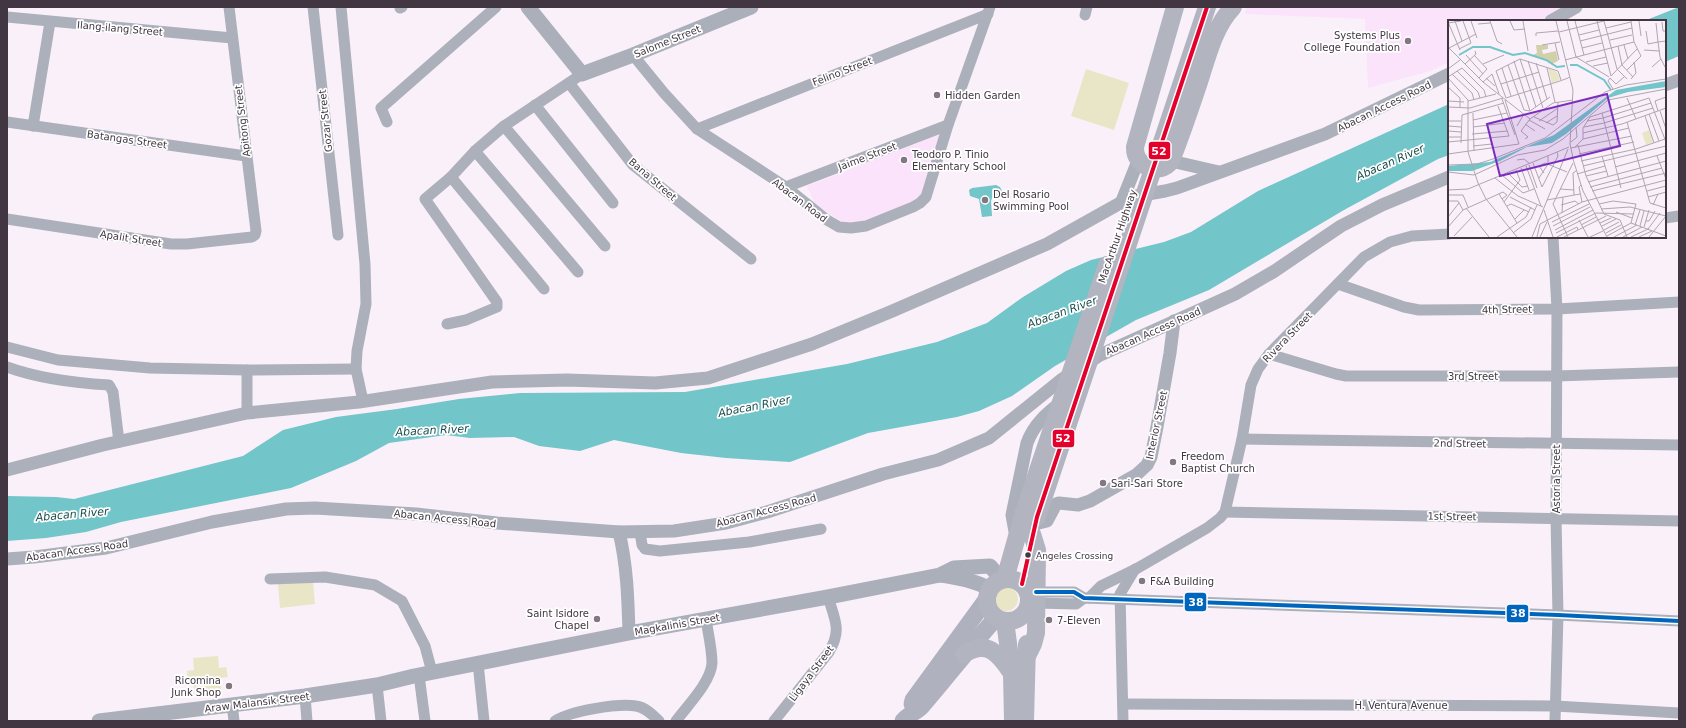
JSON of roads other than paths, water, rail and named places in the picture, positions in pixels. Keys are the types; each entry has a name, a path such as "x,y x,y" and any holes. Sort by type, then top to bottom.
{"highway":[{"path":"1175,7 1136,141 1135,152 1138,161 1147,167 1160,169 1164,168 1171,161 1214,38 1222,22 1233,7"},
{"name":"MacArthur Highway","path":"1025,721 1027,656 1013,592 1029,525 1194,7"},
{"name":"MacArthur Highway","path":"1029,525 1207,7"},
{"path":"1000,620 1018,620 1013,592 989,610 1000,620 1012,673 1012,721"},
{"path":"964,654 976,648 988,648 1001,657 1012,673"}],"main road":[{"path":"528,7 582,74"},
{"name":"Salome Street","path":"582,74 751,7"},
{"name":"Magkalinis Street","path":"422,674 629,632 828,597 940,575 954,568 990,566 1013,592"},
{"name":"Magkalinis Street","path":"940,575 965,579 1013,592"},
{"path":"906,718 913,700 1013,592"},
{"path":"906,718 921,708 964,654 1000,620"},
{"name":"Araw Malansik Street","path":"103,721 305,696 377,685 422,674"}],"street":[{"name":"Apitong Street","path":"229,7 256,231 255,235"},
{"name":"Gozar Street","path":"313,7 338,235"},
{"path":"341,7 366,264 366,304 357,351 356,369 363,401"},
{"path":"387,122 381,108 496,7"},
{"path":"1553,20 1576,7"},
{"name":"Abacan Road","path":"633,55 664,93 697,129 786,187 809,208 827,220 839,227 851,228 866,226 913,207 926,197 948,125 989,11"},
{"name":"Felino Street","path":"697,129 989,11"},
{"name":"Ilang-ilang Street","path":"7,18 232,38"},
{"path":"33,126 50,22"},
{"path":"447,324 466,320 497,306 496,300 425,200 426,198 451,177 475,151 504,126 582,74"},
{"name":"Abacan Access Road","path":"7,470 119,442 247,413 363,401 492,382 567,380 655,383 708,378 812,344 890,312 1047,244 1079,228 1122,201 1139,194 1165,191 1325,134 1448,74"},
{"path":"1666,85 1679,80"},
{"name":"Bana Street","path":"569,83 633,164 751,259"},
{"path":"535,105 613,203"},
{"name":"Batangas Street","path":"7,122 246,156"},
{"name":"Jaime Street","path":"786,187 948,125"},
{"path":"504,126 605,246"},
{"path":"475,151 578,272"},
{"path":"1122,201 1138,161"},
{"path":"1171,161 1219,172"},
{"path":"451,177 544,289"},
{"name":"Abacan Access Road","path":"7,558 34,557 106,548 212,522 286,509 308,508 416,514 497,524 619,532 674,531 726,523 815,497 902,469 938,460 989,438 1061,380 1100,355 1225,299 1248,287 1353,220 1382,205 1448,177"},
{"path":"1666,218 1679,216"},
{"name":"Apalit Street","path":"7,219 171,244 187,244 255,235"},
{"name":"Rivera Street","path":"1225,512 1242,439 1251,385 1258,369 1269,354 1364,258 1384,245 1412,236 1448,234"},
{"name":"Astoria Street","path":"1553,238 1557,309 1556,518 1558,615 1555,721"},
{"name":"4th Street","path":"1338,284 1412,310 1557,309 1679,302"},
{"name":"Interior Street","path":"1029,525 1047,521 1056,504 1059,502 1071,505 1084,504 1136,475 1147,465 1151,457 1160,412 1174,321"},
{"path":"7,347 58,360 150,368 247,370 356,369"},
{"name":"3rd Street","path":"1269,354 1346,376 1556,376 1679,372"},
{"path":"1029,525 1012,515 1030,434 1043,416 1066,397 1086,375 1100,355"},
{"path":"7,367 30,375 57,380 109,385 113,392 119,442"},
{"path":"247,370 247,413"},
{"path":"1061,380 1067,389 1066,397"},
{"name":"2nd Street","path":"1242,439 1679,445"},
{"path":"1013,592 1076,604 1101,586 1136,569 1207,528 1225,512"},
{"name":"1st Street","path":"1225,512 1679,521"},
{"path":"640,532 642,545 645,549 660,551 749,542 821,529"},
{"path":"619,532 627,582 629,632"},
{"path":"1123,721 1120,599 1123,588 1136,569"},
{"path":"270,579 325,577 376,585 402,601 425,646 422,674 425,721"},
{"name":"Ligaya Street","path":"774,721 829,652 835,641 837,629 828,597"},
{"path":"1086,598 1558,615 1679,621"},
{"path":"676,721 709,674 712,663 706,619"},
{"path":"478,663 484,721"},
{"path":"377,685 381,721"},
{"path":"305,696 307,721"},
{"path":"232,704 234,721"},
{"name":"H. Ventura Avenue","path":"1122,704 1555,706 1679,712"},
{"path":"555,721 569,714 621,706 638,706 650,712 659,721"}],"water":[{"path":"1679,7 1679,56 1666,62 1666,20 1646,20"},
{"name":"Abacan River","path":"1448,104 1448,155 1438,159 1344,210 1209,290 1136,320 1055,366 1012,396 979,411 957,417 868,433 790,462 726,458 681,453 614,440 580,451 539,446 514,437 470,438 446,435 389,443 356,461 291,488 121,522 86,532 46,538 7,541 7,496 74,499 243,456 283,430 336,417 459,399 520,393 685,392 847,364 937,342 987,323 1023,297 1066,271 1091,260 1164,242 1191,232 1258,191"},
{"name":"Del Rosario Swimming Pool","path":"996,185 1000,187 1002,191 1000,196 992,198 992,216 982,217 979,199 970,196 969,190 972,188"}],"place":[{"name":"Systems Plus College Foundation","path":"1408,41"},
{"name":"Hidden Garden","path":"937,95"},
{"name":"Teodoro P. Tinio Elementary School","path":"904,160"},
{"name":"Del Rosario Swimming Pool","path":"985,200"},
{"name":"Freedom Baptist Church","path":"1173,462"},
{"name":"Sari-Sari Store","path":"1103,483"},
{"name":"Angeles Crossing","path":"1028,555"},
{"name":"F&A Building","path":"1142,581"},
{"name":"Saint Isidore Chapel","path":"597,619"},
{"name":"7-Eleven","path":"1049,620"},
{"name":"Ricomina Junk Shop","path":"229,686"}]}
